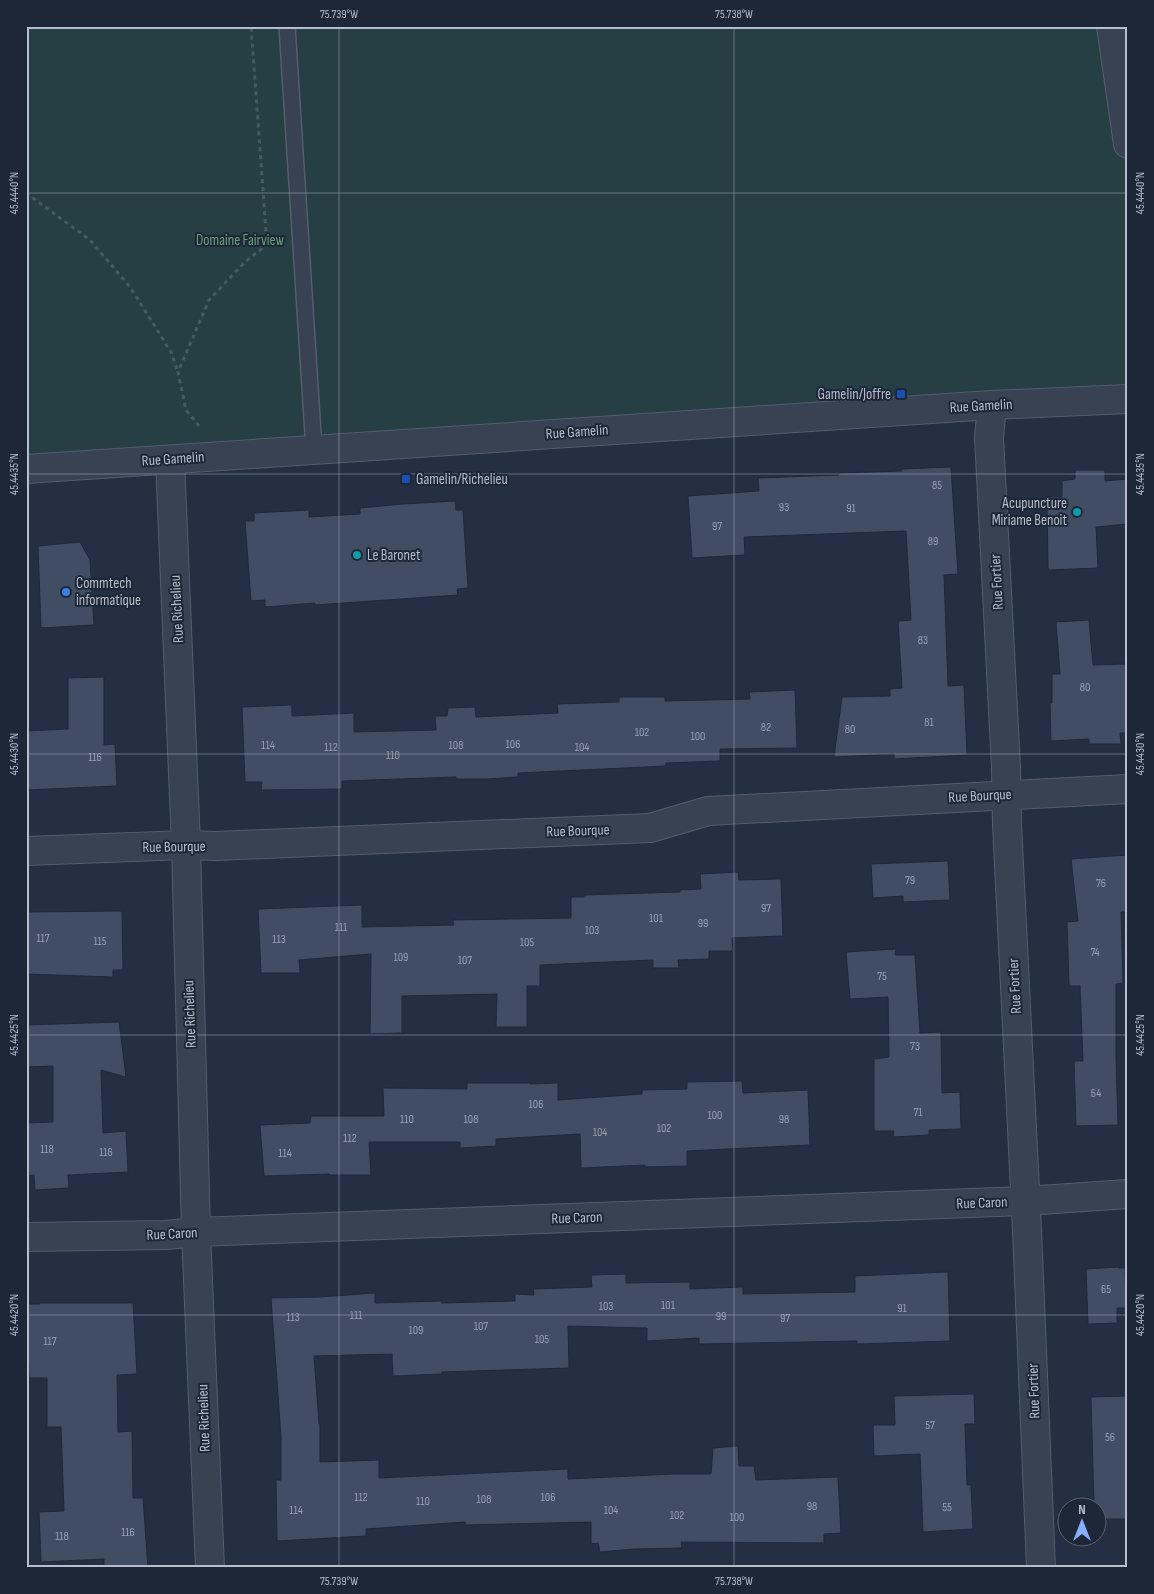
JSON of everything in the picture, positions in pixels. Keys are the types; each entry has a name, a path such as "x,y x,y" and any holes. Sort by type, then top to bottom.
{"street":[{"path":"1111,26 1128,144"},
{"name":"Rue Gamelin","path":"26,469 992,405 1128,399"},
{"name":"Rue Fortier","path":"992,405 989,437 1026,1201 1041,1568"},
{"name":"Rue Richelieu","path":"170,460 186,845 196,1232 210,1568"},
{"name":"Rue Bourque","path":"26,851 186,845 216,846 650,828 708,811 1128,788"},
{"name":"Rue Caron","path":"26,1237 166,1235 196,1232 1026,1201 1128,1194"}],"lane":[{"path":"287,26 314,450"}],"path":[{"path":"178,372 209,300 244,262 267,245 251,26"},
{"path":"26,193 90,240 130,287 171,352 178,372 186,410 202,429"}],"green space":[{"name":"Domaine Fairview","path":"26,26 1111,26 1128,148 1128,399 26,469"}],"building":[{"path":"951,467 958,574 944,575 948,686 964,685 967,755 894,759 894,754 834,757 842,697 890,696 890,689 902,688 898,621 911,620 906,531 744,537 745,555 692,558 688,496 759,491 758,478 839,475 839,473"},
{"name":"Acupuncture Miriame Benoit","path":"1075,470 1105,470 1105,481 1128,479 1128,524 1096,527 1098,568 1048,570 1047,497 1062,497 1062,481 1075,479"},
{"name":"Le Baronet","path":"455,501 456,510 463,510 468,588 457,589 458,595 265,607 265,600 251,601 245,521 254,521 254,513 309,510 309,517 360,514 360,508"},
{"name":"Commtech informatique","path":"80,542 90,560 94,625 41,628 38,546"},
{"path":"1089,620 1093,665 1128,664 1128,733 1120,733 1121,744 1089,744 1089,739 1051,741 1050,703 1052,703 1052,674 1060,674 1056,622"},
{"path":"104,677 104,745 115,744 117,786 26,790 26,731 68,729 68,678"},
{"path":"795,690 797,748 720,749 720,761 666,763 666,766 518,773 518,777 487,779 456,779 456,777 342,781 342,789 261,790 262,782 245,782 242,707 292,705 292,716 354,713 354,732 436,730 435,716 447,716 448,708 475,707 476,717 558,713 557,704 619,702 619,697 665,697 665,701 750,699 749,692"},
{"path":"1128,855 1128,912 1121,912 1123,983 1116,984 1118,1125 1076,1126 1074,1061 1083,1061 1080,986 1069,986 1067,922 1078,921 1071,859"},
{"path":"948,861 950,900 903,902 903,896 873,898 871,864"},
{"path":"738,872 739,880 781,879 783,936 732,938 733,951 709,951 709,959 678,960 679,968 653,968 653,960 540,965 540,986 527,986 527,1027 496,1027 497,994 402,996 402,1033 370,1034 371,954 299,960 300,973 261,973 258,909 362,905 362,927 454,925 453,920 571,918 571,897 680,892 680,890 701,889 700,874"},
{"path":"122,911 123,970 113,970 113,977 26,974 26,912"},
{"path":"896,949 895,955 915,955 920,1033 941,1032 942,1093 960,1092 961,1129 929,1130 929,1135 893,1137 894,1131 874,1131 874,1059 889,1057 888,997 850,999 846,952"},
{"path":"119,1022 126,1077 101,1070 103,1133 126,1131 128,1172 68,1175 69,1188 35,1190 34,1175 26,1176 26,1123 53,1122 53,1066 26,1067 26,1025"},
{"path":"742,1081 743,1093 808,1090 810,1145 687,1151 687,1166 645,1167 645,1165 581,1168 580,1134 496,1139 496,1146 460,1148 460,1142 369,1142 371,1175 264,1176 260,1125 310,1123 311,1116 384,1116 383,1088 467,1089 467,1083 558,1083 558,1100 642,1094 642,1090 687,1089 687,1082"},
{"path":"1125,1268 1126,1308 1117,1308 1117,1323 1088,1324 1086,1269"},
{"path":"948,1272 950,1341 857,1344 857,1341 699,1344 699,1338 647,1341 647,1328 568,1326 569,1368 442,1372 442,1374 393,1376 392,1354 314,1356 320,1424 320,1462 379,1460 379,1478 568,1469 568,1479 711,1474 713,1448 738,1446 739,1466 754,1466 756,1480 838,1477 841,1533 824,1534 824,1543 681,1542 682,1548 600,1552 598,1543 591,1544 591,1522 466,1525 465,1522 366,1529 366,1536 277,1541 276,1480 281,1480 281,1437 271,1298 375,1293 375,1303 515,1301 515,1294 534,1295 533,1289 592,1287 591,1275 626,1274 626,1283 690,1282 690,1289 743,1287 743,1294 855,1292 855,1276"},
{"path":"133,1303 137,1374 117,1375 118,1432 132,1431 133,1498 143,1498 148,1568 104,1568 104,1559 41,1562 39,1512 64,1511 61,1427 47,1427 47,1378 29,1378 27,1304"},
{"path":"974,1394 975,1424 965,1424 967,1485 971,1485 973,1529 923,1532 920,1454 874,1456 873,1425 895,1425 894,1396"},
{"path":"1128,1396 1128,1519 1106,1519 1106,1496 1094,1496 1091,1397"}],"place":[{"name":"Gamelin/Joffre","path":"901,394"},
{"name":"Gamelin/Richelieu","path":"406,479"},
{"name":"Acupuncture Miriame Benoit","path":"1077,512"},
{"name":"Le Baronet","path":"357,555"},
{"name":"Commtech informatique","path":"66,592"}]}
